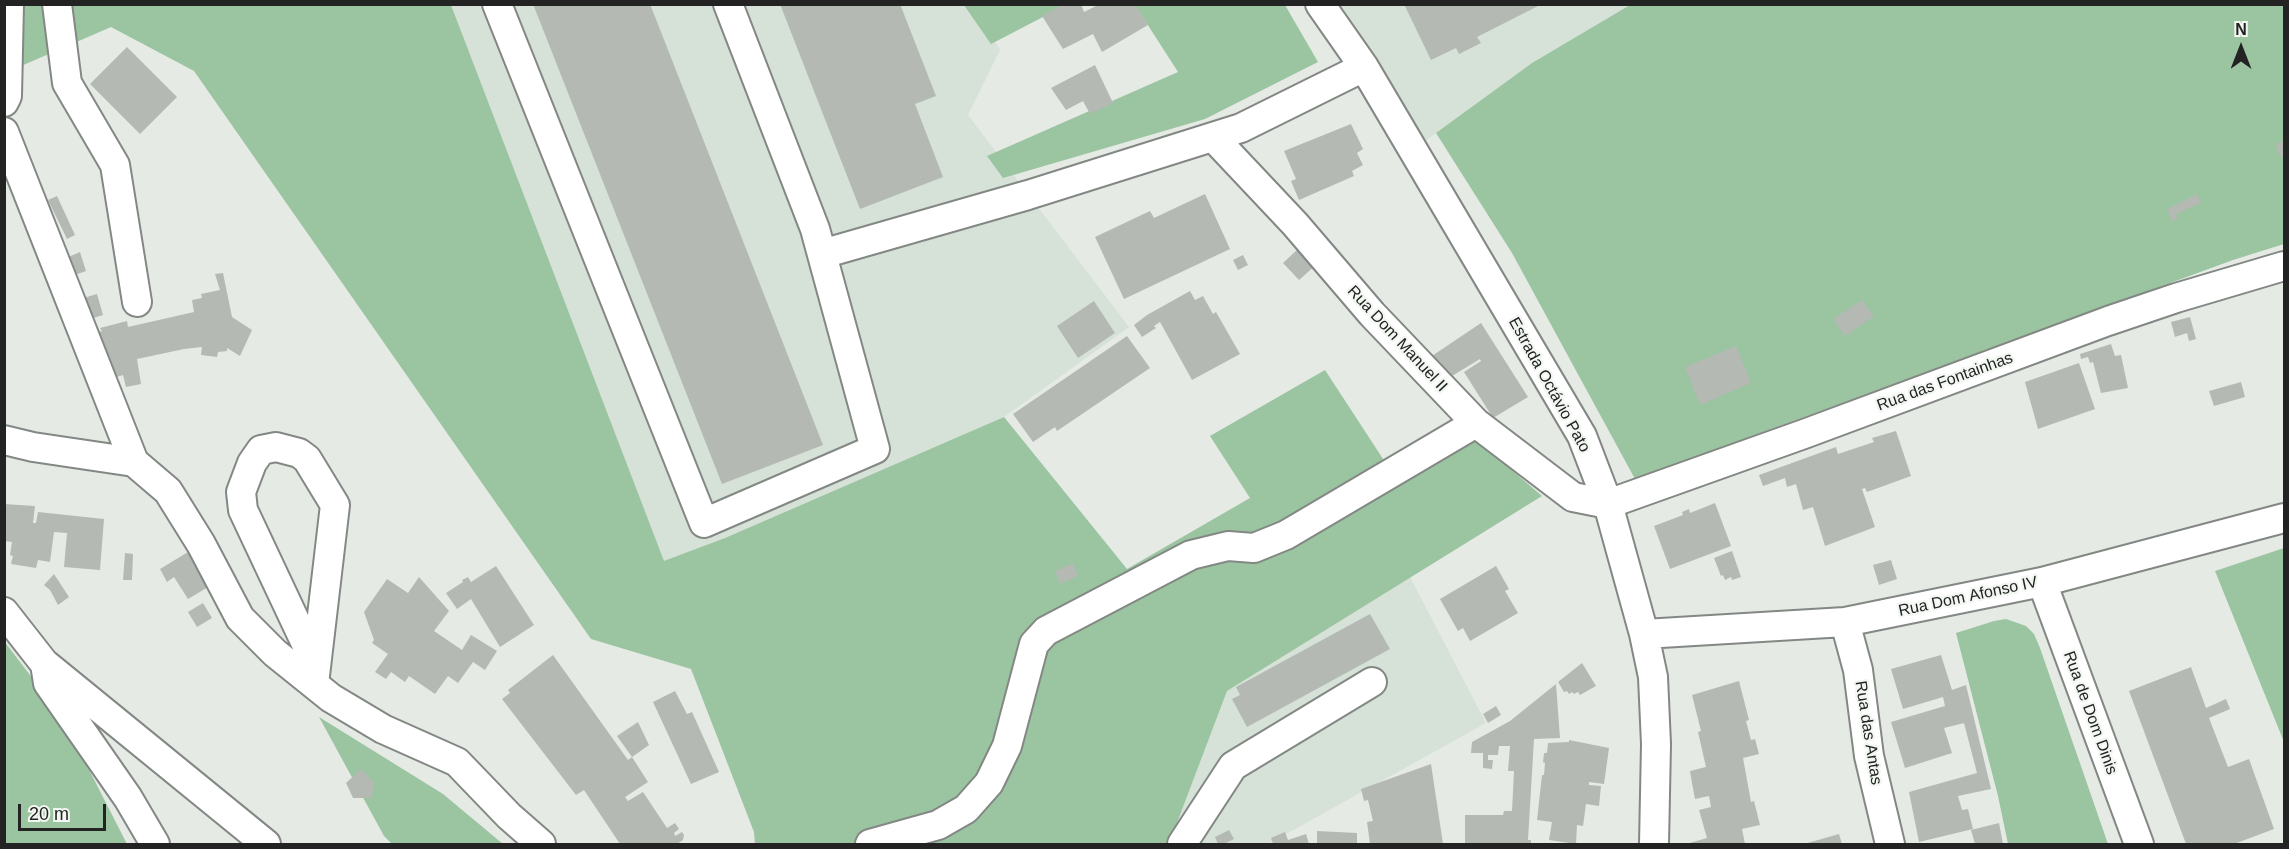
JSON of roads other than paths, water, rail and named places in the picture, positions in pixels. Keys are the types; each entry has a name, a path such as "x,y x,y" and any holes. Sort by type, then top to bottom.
{"street":[{"path":"4,102 7,96 9,4"},
{"path":"57,4 67,83 115,165 137,302"},
{"path":"497,4 704,523 875,449 815,229 728,4"},
{"name":"Estrada Octávio Pato","path":"1320,4 1364,67 1582,436 1608,504 1644,634 1653,677 1654,844"},
{"path":"822,254 1028,195 1241,128 1364,67"},
{"path":"4,132 134,462 168,491 201,544 240,618 275,653 315,675"},
{"name":"Rua Dom Manuel II","path":"1213,137 1295,224 1372,314 1476,423 1573,497 1608,504"},
{"name":"Rua das Fontainhas","path":"1608,504 2108,321 2284,266"},
{"path":"870,844 939,825 966,809 989,783 1007,746 1034,644 1046,632 1191,555 1228,546 1254,548 1286,536 1476,423"},
{"path":"4,440 33,447 134,462"},
{"path":"315,675 335,506 307,459 299,453 276,447 261,450 252,463 241,492 243,510 315,675 331,698 383,729 457,762 509,816 541,844"},
{"name":"Rua Dom Afonso IV","path":"1644,634 1845,622 2042,582 2284,518"},
{"name":"Rua de Dom Dinis","path":"2042,582 2139,844"},
{"path":"4,612 44,663 266,844"},
{"name":"Rua das Antas","path":"1845,622 1858,670 1869,756 1890,844"},
{"path":"44,663 48,683 128,798 155,844"},
{"path":"1182,844 1233,766 1372,682"}]}
